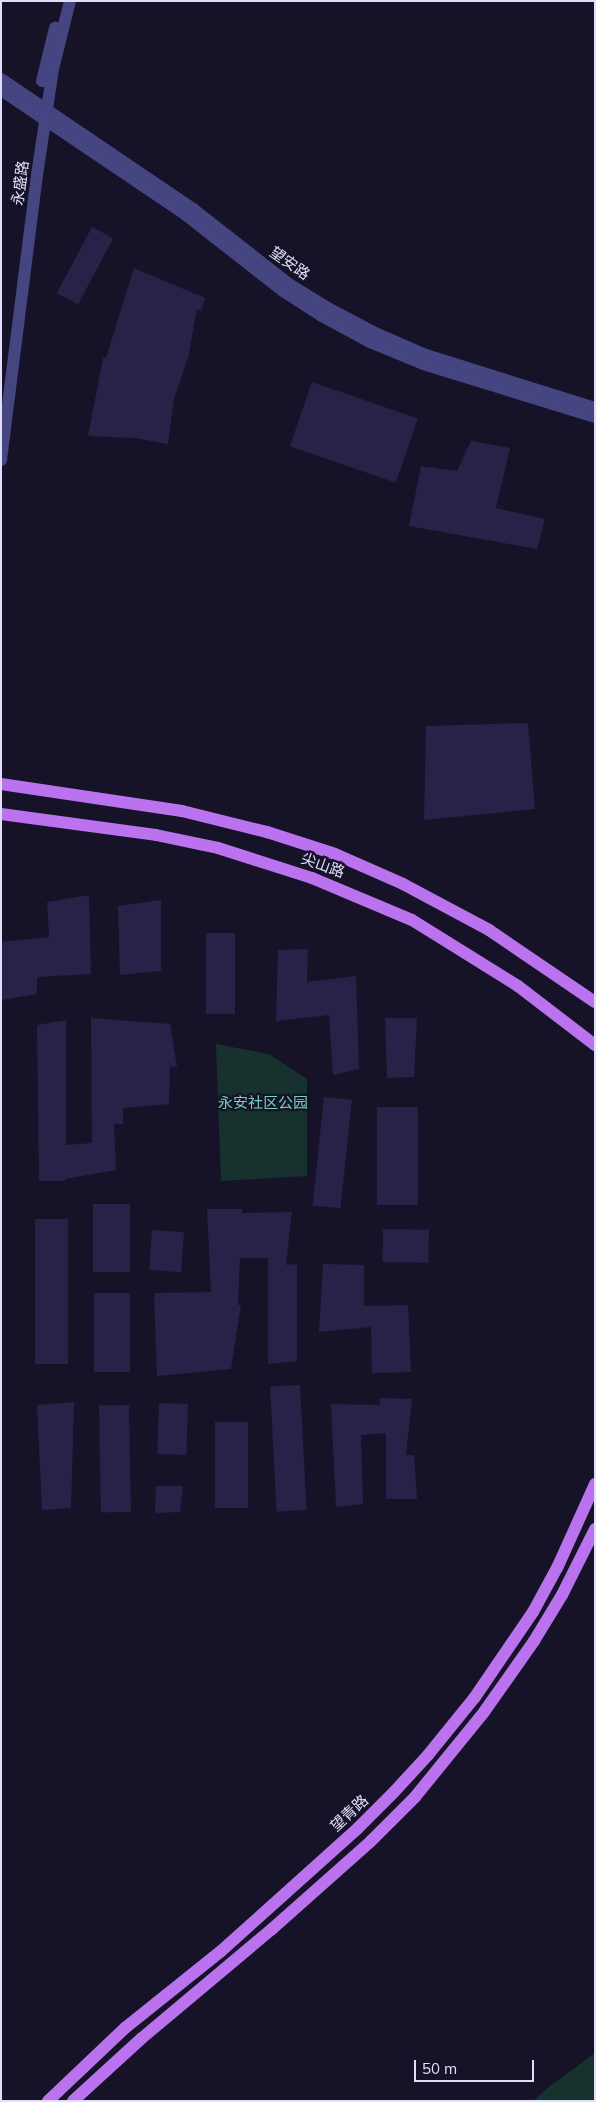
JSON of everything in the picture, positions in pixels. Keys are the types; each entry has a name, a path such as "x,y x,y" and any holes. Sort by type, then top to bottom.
{"main road":[{"name":"尖山路","path":"1,784 182,811 267,832 336,854 395,880 463,916 530,956 595,1002"},
{"name":"尖山路","path":"1,814 156,835 218,848 312,878 420,924 518,986 595,1045"},
{"name":"望青路","path":"48,2101 125,2028 220,1952 358,1828 422,1761 475,1697 533,1612 566,1550 595,1484"},
{"path":"73,2101 142,2038 272,1929 371,1841 415,1797 484,1712 534,1641 562,1595 595,1529"}],"street":[{"name":"永盛路","path":"1,460 42,112 45,63 62,1"},
{"name":"永盛路","path":"1,395 42,112 70,1"},
{"name":"望安路","path":"1,79 42,112 186,216 283,291 370,342 458,376 595,417"},
{"name":"望安路","path":"1,90 42,112 192,209 289,284 375,334 426,355 595,408"}],"green space":[{"name":"永安社区公园","path":"216,1044 269,1054 307,1079 307,1176 221,1181"},
{"path":"595,2053 595,2101 533,2101 550,2086"}],"building":[{"path":"92,227 113,238 78,304 57,293"},
{"path":"134,268 205,298 201,311 197,309 188,358 174,399 168,444 135,438 88,436 103,358 106,358"},
{"path":"312,382 418,418 396,483 290,446"},
{"path":"471,441 510,448 496,508 545,519 537,549 409,526 421,466 457,471"},
{"path":"528,723 535,809 424,820 426,726"},
{"path":"89,895 91,974 37,977 37,994 1,1000 1,942 49,937 47,902"},
{"path":"161,900 161,971 120,975 118,906"},
{"path":"206,933 235,933 235,1014 206,1014"},
{"path":"308,949 307,982 356,976 359,1069 333,1075 329,1015 276,1021 278,950"},
{"path":"91,1018 170,1024 177,1067 170,1066 169,1104 123,1108 123,1124 114,1124 116,1170 65,1179 65,1181 39,1181 37,1025 66,1020 66,1145 92,1143"},
{"path":"385,1018 417,1018 414,1077 387,1078"},
{"path":"324,1097 352,1100 340,1208 313,1205"},
{"path":"377,1107 418,1107 418,1205 377,1205"},
{"path":"93,1204 130,1204 130,1272 93,1272"},
{"path":"207,1209 242,1209 242,1213 292,1212 286,1265 297,1264 297,1361 268,1364 268,1258 240,1258 238,1305 241,1305 231,1369 157,1376 154,1293 211,1292"},
{"path":"35,1219 68,1219 68,1364 35,1364"},
{"path":"383,1229 429,1230 428,1263 382,1262"},
{"path":"152,1230 184,1232 181,1272 149,1270"},
{"path":"323,1264 364,1265 364,1306 408,1305 411,1372 372,1373 371,1327 319,1332"},
{"path":"94,1293 130,1293 130,1372 94,1372"},
{"path":"300,1385 307,1510 277,1511 270,1387"},
{"path":"380,1398 412,1399 406,1455 414,1455 417,1499 386,1499 386,1433 361,1435 363,1504 336,1507 331,1404 380,1405"},
{"path":"74,1402 71,1508 42,1510 37,1405"},
{"path":"159,1403 188,1404 186,1455 157,1454"},
{"path":"129,1405 131,1512 101,1513 99,1406"},
{"path":"215,1422 248,1422 248,1508 215,1508"},
{"path":"156,1486 183,1486 180,1512 155,1513"}]}
